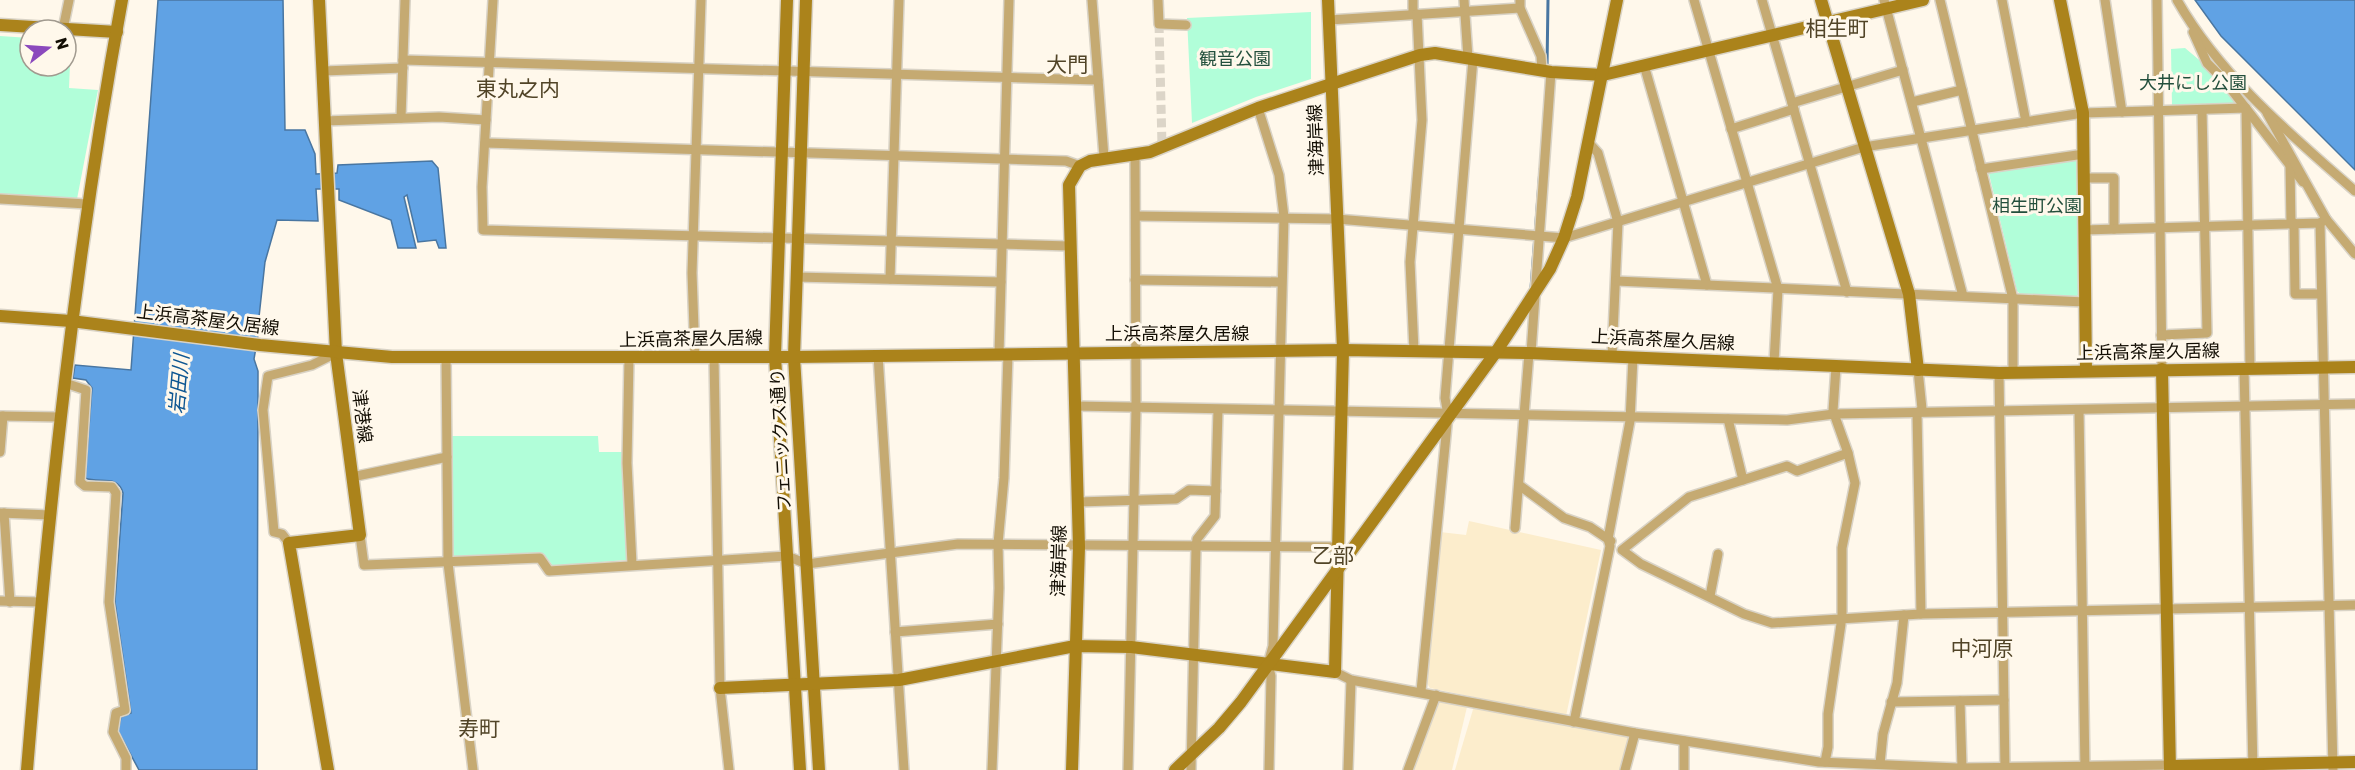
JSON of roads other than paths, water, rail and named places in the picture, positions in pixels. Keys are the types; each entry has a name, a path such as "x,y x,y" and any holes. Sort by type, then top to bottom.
{"street":[{"path":"65,18 69,0"},
{"path":"27,770 41,602 71,321 87,204 122,0"},
{"name":"津港線","path":"320,0 336,353 360,535"},
{"path":"401,118 405,0"},
{"path":"492,0 480,224 483,230 1070,246"},
{"path":"695,357 692,273 701,0"},
{"name":"フェニックス通り","path":"787,0 775,356 800,770"},
{"name":"フェニックス通り","path":"806,0 794,357 819,770"},
{"path":"890,279 899,0"},
{"path":"992,770 998,624 998,544 1005,468 1001,282 1009,0"},
{"path":"1092,0 1104,158"},
{"path":"1158,0 1159,24 1186,25"},
{"name":"津海岸線","path":"1328,0 1343,350 1335,672"},
{"path":"1413,0 1420,55 1422,120 1410,262 1414,351"},
{"path":"1421,691 1448,415 1445,398 1460,228 1471,59 1464,0"},
{"path":"1175,770 1241,702 1496,351 1532,297 1564,238 1588,143 1617,0"},
{"path":"1694,0 1778,289 1774,363"},
{"path":"1762,0 1847,292"},
{"path":"1821,0 1909,294 1922,409 1917,413"},
{"path":"485,143 1066,161 1080,166 1104,158 1135,155 1332,82 1420,55 1434,53 1546,71 1603,75 1828,22 1885,4 1923,0"},
{"path":"1940,0 2013,299 2013,372"},
{"path":"2002,0 2026,122"},
{"path":"2060,0 2083,113 2086,370"},
{"path":"2105,0 2122,112"},
{"path":"2157,0 2170,767"},
{"path":"2177,0 2194,27 2267,113 2355,191"},
{"path":"1329,20 1465,11 1520,4 1539,49 1546,71 1530,353 1515,528"},
{"path":"1885,4 1963,297"},
{"path":"0,25 18,26"},
{"path":"2194,27 2193,33 2207,63 2246,108 2307,186"},
{"path":"78,29 117,32"},
{"path":"323,71 403,64 489,63 1098,80"},
{"path":"1644,65 1707,285"},
{"path":"1731,129 1847,87 1903,70"},
{"path":"1912,102 1962,90"},
{"path":"1258,108 1279,175 1284,217 1273,646 1268,664 1271,676 1269,770"},
{"path":"1136,216 1337,219 1564,238 1864,147 2083,113 2246,108"},
{"path":"2246,108 2247,369 2245,406 2253,767"},
{"path":"2161,335 2206,333 2202,110"},
{"path":"2267,113 2307,186 2323,221 2355,254"},
{"path":"324,121 401,118 486,120"},
{"path":"1588,143 1598,153 1618,222 1612,356"},
{"path":"1981,169 2084,154"},
{"path":"1128,770 1136,408 1135,155"},
{"name":"津海岸線","path":"1072,770 1079,547 1069,185 1080,166"},
{"path":"2290,166 2295,294 2321,294"},
{"path":"2084,178 2114,178 2114,229"},
{"path":"0,199 87,204"},
{"path":"2084,230 2323,221"},
{"path":"2323,221 2321,294 2333,766"},
{"path":"796,277 1001,282"},
{"path":"1135,280 1281,282"},
{"path":"1616,281 2085,302"},
{"name":"上浜高茶屋久居線","path":"0,316 136,328 336,353 446,357 794,357 1343,350 1496,351 2000,373 2355,367"},
{"path":"327,770 289,543 282,534 274,532 263,410 268,376 312,365 336,353"},
{"path":"878,355 904,770"},
{"path":"446,357 448,563 473,770"},
{"path":"714,357 720,688 729,770"},
{"path":"1574,722 1610,546 1608,539 1630,418 1633,357"},
{"path":"628,358 627,463 632,564"},
{"path":"1821,765 1828,747 1828,714 1842,617 1842,548 1855,483 1848,453 1834,414 1836,367"},
{"path":"2000,373 1998,411 2005,769"},
{"path":"71,385 86,390 78,479 85,486 112,487 116,493 109,602 125,710 116,713 113,732 126,758 126,770"},
{"path":"1075,406 1524,417 1529,415 1787,420 1834,414 2355,404"},
{"path":"1191,770 1196,547 1197,539 1215,516 1218,410"},
{"path":"2079,410 2085,768"},
{"path":"1917,413 1921,614"},
{"path":"0,452 1,416 60,417"},
{"path":"1728,419 1743,480"},
{"path":"1622,550 1689,497 1787,466 1797,471 1848,453"},
{"path":"352,477 447,457"},
{"path":"1519,485 1564,518 1590,527 1641,564 1744,614 1772,623 1921,614 2355,605"},
{"path":"1078,501 1176,499 1189,490 1216,491"},
{"path":"41,602 5,602 2,513 51,515"},
{"path":"289,543 360,535 364,565 540,558 549,571 787,556 807,564 958,544 1132,548 1337,548"},
{"path":"1710,596 1718,554"},
{"path":"1880,764 1891,702 1897,683 1904,615"},
{"path":"895,632 998,624"},
{"path":"720,688 899,680 1075,646 1131,647 1335,672 1351,680 1821,765 1880,764 1959,769 2005,769 2333,766 2355,762"},
{"path":"1348,770 1351,680"},
{"path":"1408,770 1436,695"},
{"path":"1891,702 2004,700"},
{"path":"1959,769 1960,701"},
{"path":"1625,770 1635,733"},
{"path":"1684,741 1684,770"}],"water":[{"name":"岩田川","path":"158,0 283,0 285,130 305,130 315,154 316,174 337,173 338,165 432,161 438,168 446,248 439,248 436,240 418,242 407,195 404,197 416,248 398,248 391,220 339,200 339,189 316,189 318,221 277,220 265,262 259,317 261,318 254,359 258,371 257,770 139,770 118,731 121,717 131,713 115,602 123,493 121,487 112,481 85,478 92,388 86,380 73,378 75,365 131,370"},
{"path":"2195,0 2355,0 2355,170 2221,36"}],"waterway":[{"path":"1547,67 1548,0"},
{"path":"1531,288 1540,169"}],"tunnel":[{"path":"1159,24 1162,146"}],"district":[{"name":"相生町","path":"1837,29"},
{"name":"大門","path":"1067,65"},
{"name":"東丸之内","path":"518,89"},
{"name":"乙部","path":"1333,556"},
{"name":"中河原","path":"1982,649"},
{"name":"寿町","path":"479,729"}],"park label":[{"name":"観音公園","path":"1235,59"},
{"name":"大井にし公園","path":"2193,83"},
{"name":"相生町公園","path":"2037,206"}]}
